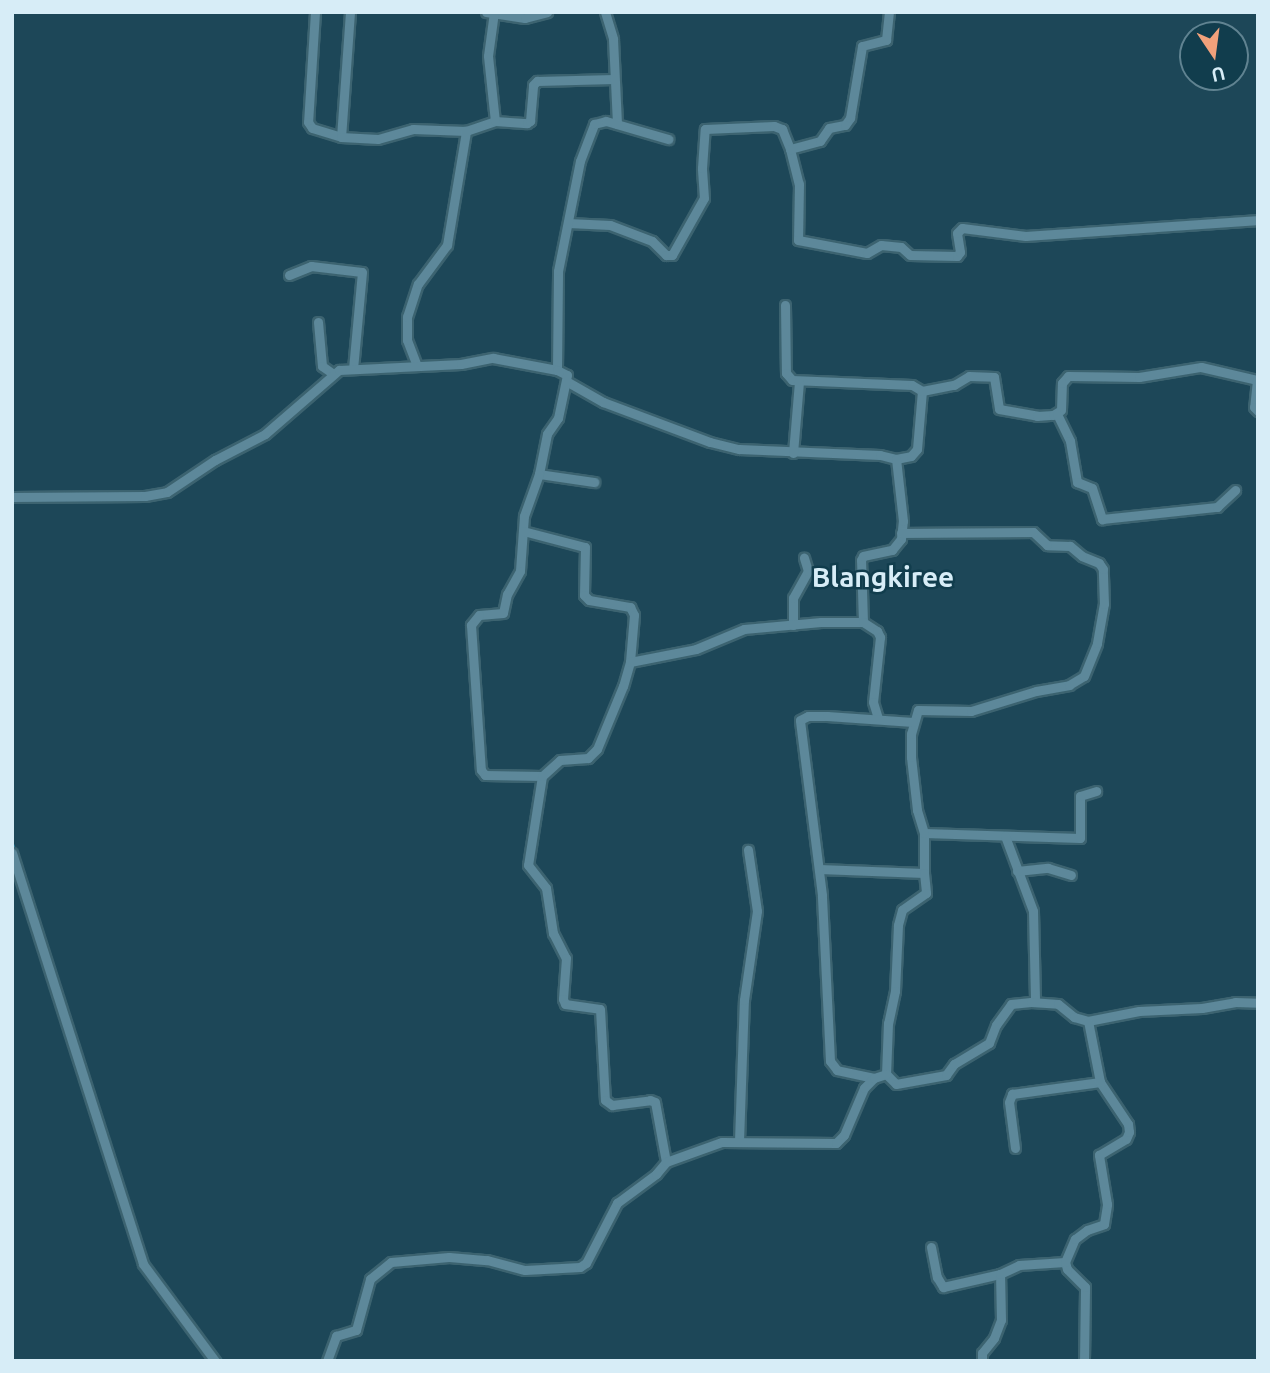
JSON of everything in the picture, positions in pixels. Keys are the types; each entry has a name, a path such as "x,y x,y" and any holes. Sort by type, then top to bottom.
{"street":[{"path":"315,12 308,122 312,128 341,137 378,139 413,129 466,131 495,121 530,121 537,81 614,79"},
{"path":"341,137 351,12"},
{"path":"495,121 488,55 491,13 534,18 547,12"},
{"path":"605,12 612,32 617,124"},
{"path":"790,149 817,142 829,128 847,124 862,46 886,40 889,12"},
{"path":"556,370 558,271 580,161 594,124 599,120 668,139"},
{"path":"568,223 610,225 630,231 652,241 670,256 704,198 702,168 705,129 774,126 782,129 790,149 800,196 798,240 867,253 881,245 901,247 910,255 957,256 960,252 957,233 962,229 1026,236 1258,220"},
{"path":"417,366 407,340 407,317 418,284 447,245 466,131"},
{"path":"289,275 306,266 360,271 354,369"},
{"path":"785,304 786,373 792,380 912,385 922,391 954,385 970,376 992,376 999,409 1037,416 1057,414"},
{"path":"318,322 322,366 332,373"},
{"path":"12,497 145,496 175,488 215,460 265,434 332,373 494,358 556,370 567,375 558,418 547,434 523,531 522,562 507,594 503,613 473,618 471,638 482,773 542,776"},
{"path":"1057,414 1061,408 1062,380 1074,375 1139,377 1190,367 1215,369 1257,380 1254,407 1258,411"},
{"path":"566,381 603,402 710,442 739,449 880,455 896,459 911,456 917,449 922,391"},
{"path":"793,453 799,381"},
{"path":"1057,414 1070,441 1077,482 1092,488 1102,519 1217,507 1235,490"},
{"path":"863,622 861,560 863,556 895,548 901,533 896,459"},
{"path":"539,474 594,482"},
{"path":"523,531 584,547 584,595 589,600 632,610 630,662 623,686 593,754 579,760 559,760 542,776 527,865 546,888 553,933 566,958 563,999 565,1004 600,1009 605,1101 612,1105 650,1100 655,1102 666,1162"},
{"path":"901,533 1033,532 1047,545 1065,544 1099,563 1103,578 1104,604 1097,643 1084,676 1069,685 1036,691 971,711 918,710 914,722 911,757 917,810 925,833 926,893 902,910 898,925 895,992 888,1023 886,1074 896,1084 944,1077 954,1064 989,1042 1009,1006 1035,1002 1058,1004 1074,1017 1088,1021 1139,1011 1192,1009 1235,1002 1258,1003"},
{"path":"793,625 793,597 808,571 804,558"},
{"path":"630,662 696,649 744,629 863,622 877,631 880,637 873,702 878,718"},
{"path":"886,1074 874,1078 838,1070 830,1061 819,869 800,720 808,716 914,722"},
{"path":"925,833 1080,838 1080,796 1096,790"},
{"path":"1005,836 1033,911 1035,1002"},
{"path":"739,1141 744,1000 757,911 748,849"},
{"path":"12,853 143,1264 215,1361"},
{"path":"1017,871 1048,868 1071,874"},
{"path":"819,869 924,873"},
{"path":"1065,1262 1075,1239 1087,1230 1104,1224 1107,1204 1099,1155 1126,1139 1129,1132 1128,1124 1100,1082 1088,1021"},
{"path":"327,1361 336,1336 356,1331 368,1282 386,1264 405,1259 449,1257 487,1261 526,1270 580,1267 586,1263 596,1238 617,1203 656,1174 666,1162 711,1145 739,1141 836,1143 844,1135 857,1098 874,1078"},
{"path":"1015,1148 1009,1102 1012,1094 1100,1082"},
{"path":"931,1247 937,1277 943,1287 1000,1273 1019,1265 1065,1262"},
{"path":"1065,1262 1085,1287 1084,1361"},
{"path":"982,1361 982,1353 994,1338 1001,1320 1000,1273"}],"waterway":[{"path":"12,842 15,852"},
{"path":"165,1287 222,1361"}],"district":[{"name":"Blangkiree","path":"883,577"}]}
